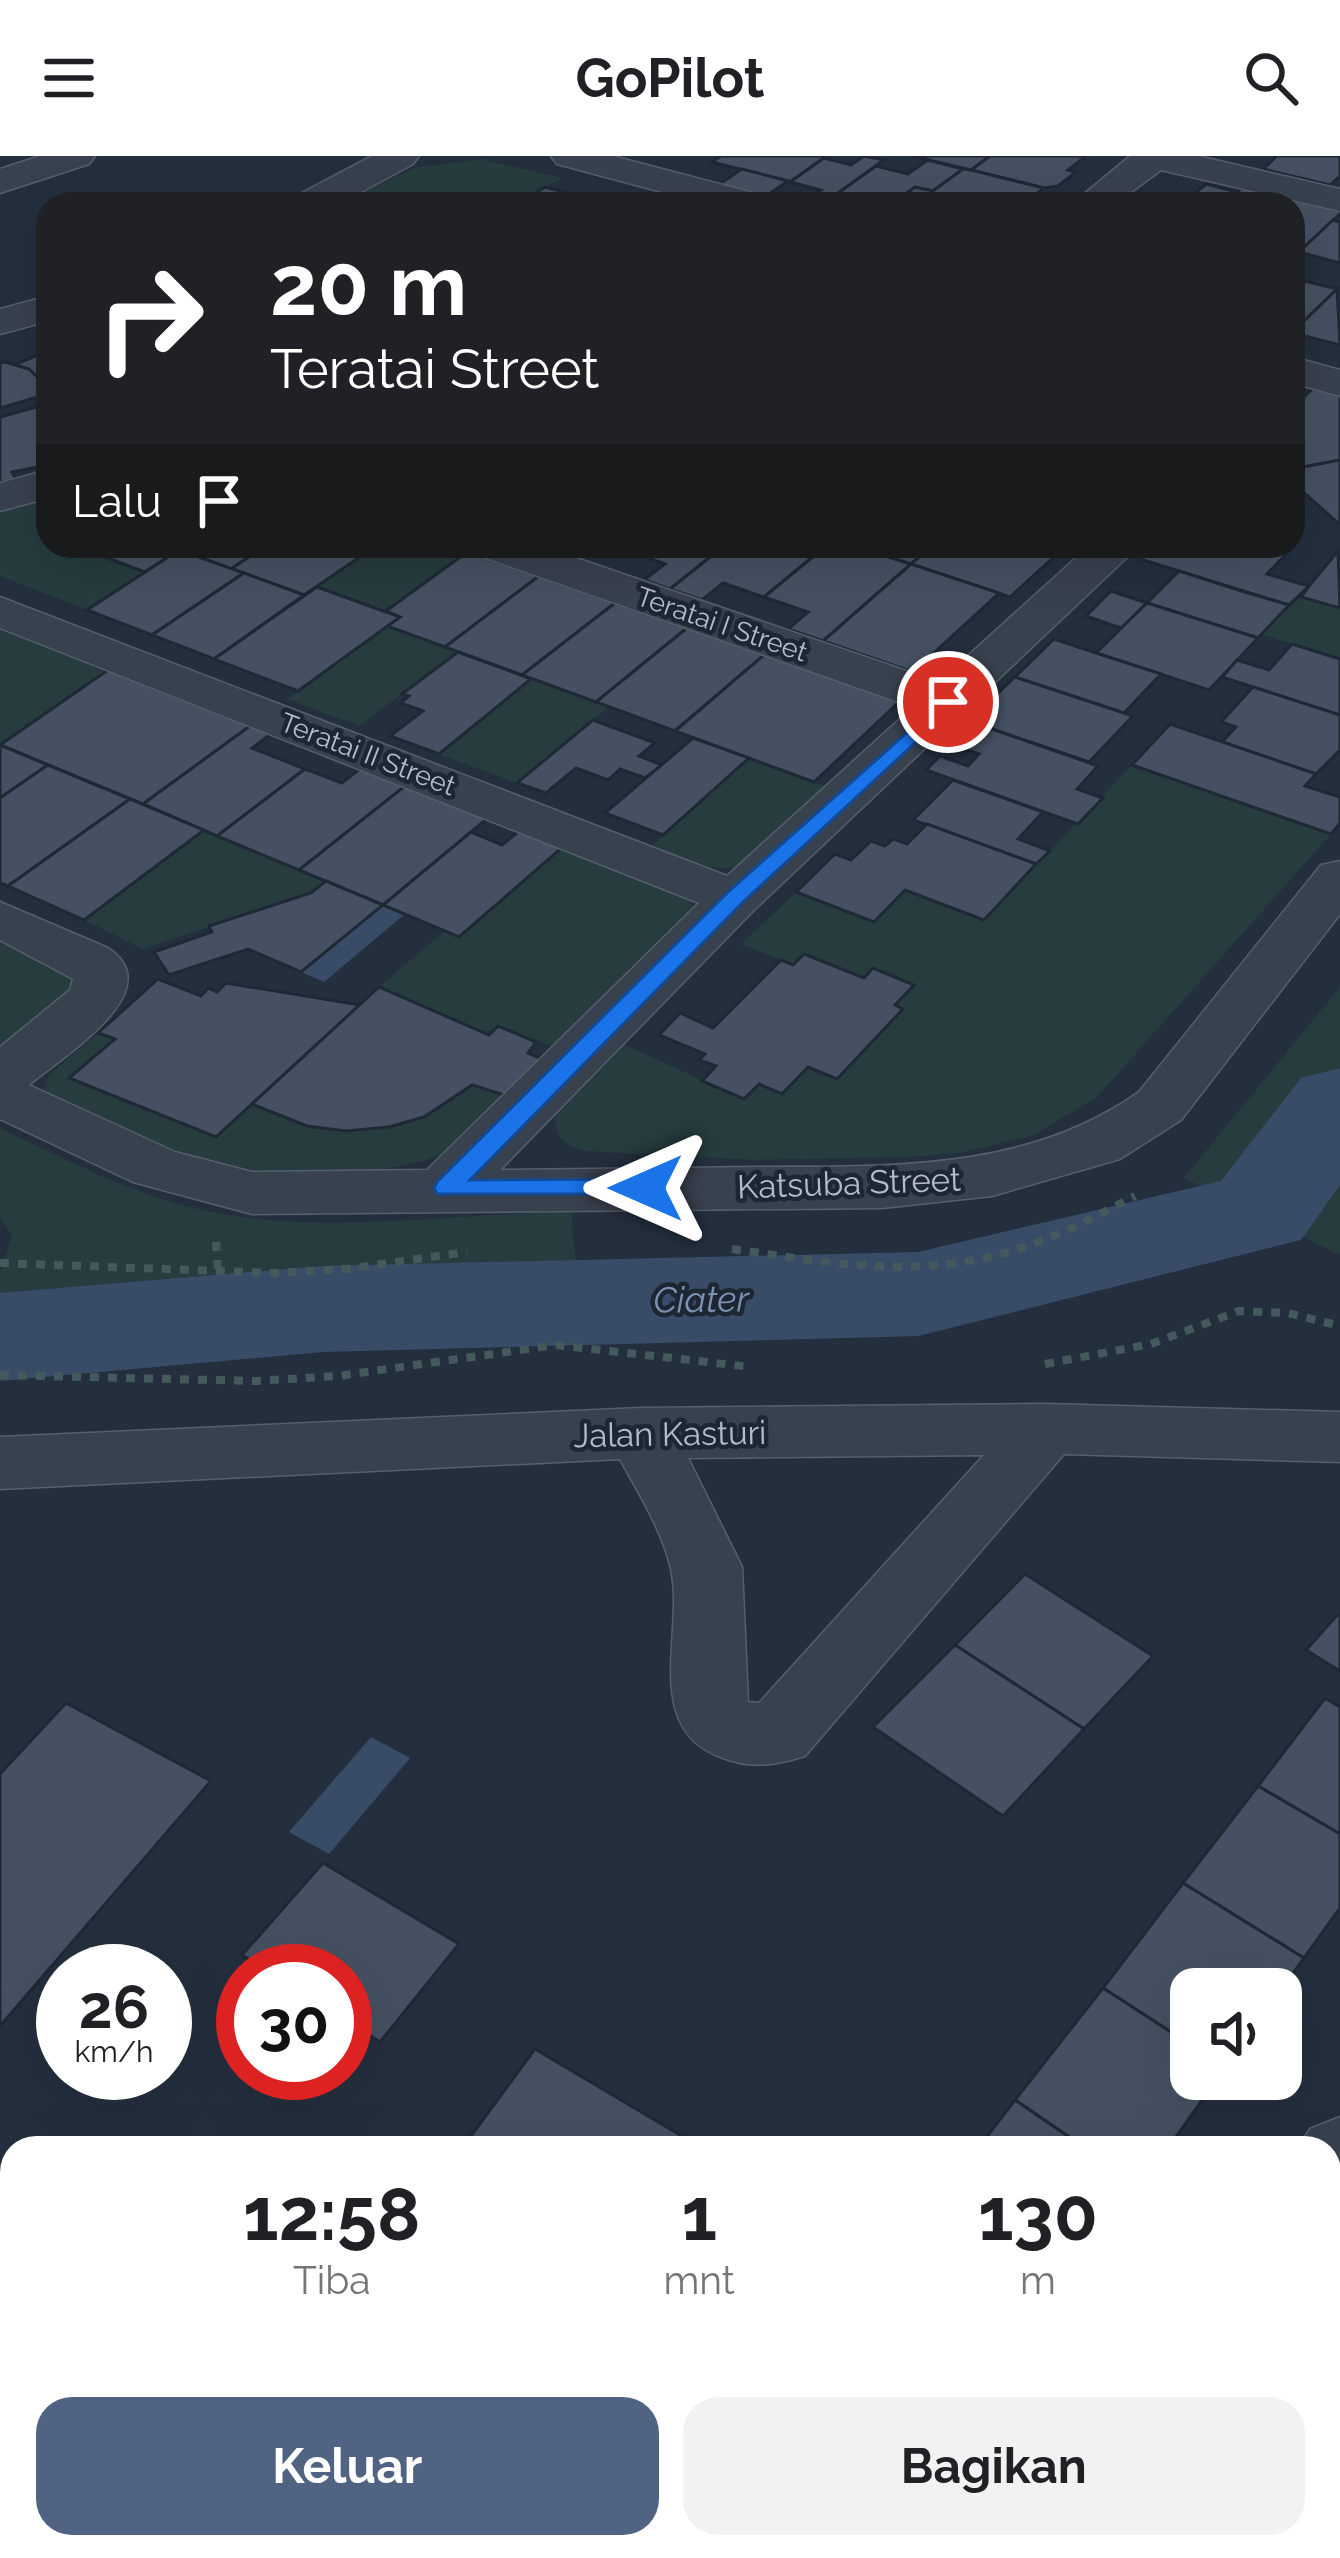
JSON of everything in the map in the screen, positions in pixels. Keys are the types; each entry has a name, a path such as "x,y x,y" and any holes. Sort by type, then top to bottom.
{"street":[{"path":"0,182 76,156"},
{"path":"332,192 400,156"},
{"path":"1107,192 1152,157 1213,164 1340,200"},
{"path":"555,159 657,192"},
{"path":"555,159 699,192"},
{"path":"0,322 36,312"},
{"path":"1305,351 1340,361"},
{"path":"1305,373 1340,383"},
{"path":"0,497 36,487"},
{"name":"Teratai I Street","path":"531,558 948,702"},
{"path":"446,1188 735,898 1103,558"},
{"name":"Teratai II Street","path":"0,611 735,898"},
{"name":"Katsuba Street","path":"0,1095 154,1167 252,1193 882,1187 966,1181 1130,1131 1160,1106 1340,877"},
{"path":"0,919 88,960 100,968 103,981 90,1003 0,1078"},
{"path":"641,1433 708,1570 708,1709 724,1728 746,1738 778,1734 1042,1397"},
{"name":"Jalan Kasturi","path":"0,1463 641,1433 1042,1397 1340,1437"}],"path":[{"path":"1042,1397 1151,1344 1239,1311 1288,1313 1338,1326"},
{"path":"0,1375 276,1380 338,1376 556,1345 758,1369"}],"green space":[{"path":"481,159 562,178 538,192 363,192 414,168"},
{"path":"36,499 36,558 107,558 145,572 87,610 0,576 0,508"},
{"path":"359,558 459,558 386,611 317,587"},
{"path":"1301,597 1340,608 1340,659 1261,634"},
{"path":"0,626 108,670 0,743"},
{"path":"387,626 458,652 359,726 288,699"},
{"path":"531,679 608,707 517,783 439,754"},
{"path":"749,758 829,788 737,868 703,867 649,848"},
{"path":"1132,765 1331,834 1097,1097 1034,1135 961,1153 908,1157 754,1160 587,1151 560,1137 555,1117 625,1045 744,1099 759,1084 782,1094 808,1067 902,1010 895,1005 913,986 873,969 864,978 804,954 793,965 741,944 796,892 873,922 905,890 984,920"},
{"path":"204,830 326,881 311,893 143,949 84,920"},
{"path":"565,845 684,892 693,907 691,915 556,1048 499,1027 489,1035 379,987 445,931 459,936"},
{"path":"0,934 76,976 74,993 0,1050"},
{"path":"1340,987 1340,1255 1184,1178"},
{"path":"98,1033 115,1039 70,1078 215,1137 252,1104 314,1125 365,1130 415,1117 472,1085 507,1096 451,1151 423,1161 385,1169 220,1170 187,1161 44,1090 48,1076"},
{"path":"0,1128 138,1191 233,1216 329,1223 571,1212 576,1265 0,1308 0,1274 12,1235 0,1217"}],"water":[{"path":"383,905 405,914 324,982 301,972"},
{"path":"371,1737 410,1758 329,1854 289,1832"}],"building":[{"path":"721,156 827,156 790,182 712,162"},
{"path":"864,156 884,160 840,192 818,192 821,190 790,182 824,158 851,165"},
{"path":"912,156 990,156 971,170"},
{"path":"990,156 1086,156 1068,170 1076,172 1058,186 1044,188 971,170"},
{"path":"1277,156 1340,156 1340,176 1330,185 1263,169"},
{"path":"928,160 963,169 933,191 915,187 908,192 840,192 876,166 908,174"},
{"path":"742,169 788,181 772,192 715,187"},
{"path":"963,169 1044,188 1039,192 908,192 915,187 933,191"},
{"path":"1206,184 1237,192 1196,192"},
{"path":"1247,184 1284,192 1237,192"},
{"path":"1305,203 1340,214 1305,246"},
{"path":"1333,220 1340,222 1340,263 1305,254 1305,246"},
{"path":"1305,281 1337,289 1305,320"},
{"path":"1337,289 1340,345 1305,336 1305,320"},
{"path":"36,356 36,376 16,364"},
{"path":"0,363 29,369 36,376 36,398 0,408"},
{"path":"1313,388 1340,396 1340,460 1305,467 1305,396"},
{"path":"36,407 36,467 12,472 16,479 0,483 0,417"},
{"path":"1340,460 1340,523 1305,494 1305,467"},
{"path":"1338,551 1340,608 1301,597 1309,586"},
{"path":"107,558 167,558 145,572"},
{"path":"167,558 202,558 244,573 152,635 87,610"},
{"path":"201,558 247,558 231,569"},
{"path":"247,558 358,558 304,595 231,569"},
{"path":"459,558 485,558 539,576 445,647 387,626 400,617 386,611"},
{"path":"648,558 709,558 670,589 644,580 665,564"},
{"path":"709,558 811,558 764,597 723,583 702,600 670,589"},
{"path":"811,558 892,558 911,564 823,641 788,629 808,612 764,597"},
{"path":"918,558 1053,558 1010,597 911,564"},
{"path":"1282,558 1267,574 1309,586 1289,605 1140,559"},
{"path":"911,564 999,593 913,672 823,641"},
{"path":"1179,571 1289,605 1258,638 1147,603"},
{"path":"244,573 304,595 214,659 152,635"},
{"path":"539,576 615,603 522,675 445,647"},
{"path":"317,587 400,617 298,691 214,659"},
{"path":"1111,591 1147,603 1121,628 1086,616"},
{"path":"615,603 687,628 596,702 522,675"},
{"path":"1147,603 1258,638 1209,690 1096,653"},
{"path":"687,628 764,655 675,731 596,702"},
{"path":"1054,639 1161,674 1124,713 1015,677"},
{"path":"1292,644 1340,659 1340,715 1222,677 1237,660 1269,670"},
{"path":"458,652 531,679 439,754 390,736 423,711 401,703 409,696 402,694"},
{"path":"764,655 900,701 814,782 675,731"},
{"path":"108,670 250,726 143,804 0,745"},
{"path":"1015,677 1133,716 1089,762 969,721"},
{"path":"1253,687 1340,715 1340,750 1316,774 1222,742 1236,727 1221,722"},
{"path":"593,720 655,743 639,756 662,765 645,778 620,769 608,780 576,768 546,793 517,783"},
{"path":"969,721 1098,766 1077,789 1103,798 1078,824 926,770 940,756 968,766 979,754 947,743"},
{"path":"1170,724 1316,774 1305,786 1340,797 1340,823 1331,834 1132,765"},
{"path":"250,726 271,734 252,748 305,769 217,836 143,804"},
{"path":"693,738 749,758 663,835 605,813"},
{"path":"0,745 48,765 0,798"},
{"path":"48,765 130,799 8,886 0,883 0,798"},
{"path":"361,768 405,786 299,870 217,836 305,769 342,783"},
{"path":"953,780 1043,812 1018,839 1050,851 1036,864 913,820"},
{"path":"405,786 488,818 383,905 299,870"},
{"path":"130,799 204,830 84,920 8,886"},
{"path":"927,824 1036,864 984,920 905,890 874,922 796,892 835,854 851,860 871,841 885,846 893,839 907,844"},
{"path":"523,828 565,845 459,937 383,905 471,832 502,845"},
{"path":"326,881 383,905 301,972 248,949 169,975 154,952 212,932 209,926 311,893"},
{"path":"804,954 864,978 873,968 914,985 895,1005 903,1009 837,1079 808,1067 782,1094 759,1084 744,1099 702,1081 716,1066 699,1060 705,1054 659,1035 680,1013 713,1028 781,960 793,965"},
{"path":"158,979 201,996 208,988 217,992 226,983 360,1005 216,1137 69,1078 115,1039 98,1033"},
{"path":"379,987 489,1035 498,1026 536,1042 528,1053 545,1060 507,1096 472,1085 424,1117 389,1127 346,1131 307,1126 252,1104"},
{"path":"1025,1574 1153,1656 1084,1729 955,1645"},
{"path":"1340,1612 1340,1671 1306,1650"},
{"path":"955,1645 1084,1729 1003,1816 873,1727"},
{"path":"1325,1698 1340,1707 1340,1834 1258,1786"},
{"path":"66,1703 211,1781 71,1944 36,1944 36,1984 0,2026 0,1774"},
{"path":"1258,1786 1340,1834 1340,1908 1304,1958 1183,1883"},
{"path":"323,1863 459,1944 380,2042 372,2037 372,1944 252,1944"},
{"path":"1183,1883 1304,1958 1297,1968 1170,1968 1170,2031 1103,1988"},
{"path":"1103,1988 1170,2031 1170,2100 1202,2100 1177,2136 1068,2136 1015,2100"},
{"path":"535,2049 682,2136 471,2136"},
{"path":"1015,2100 1068,2136 987,2136"}],"waterway":[{"name":"Ciater","path":"0,1337 323,1309 918,1294 1260,1212 1340,1104"}],"route":[{"path":"646,1188 446,1188 735,898 948,702"}]}
